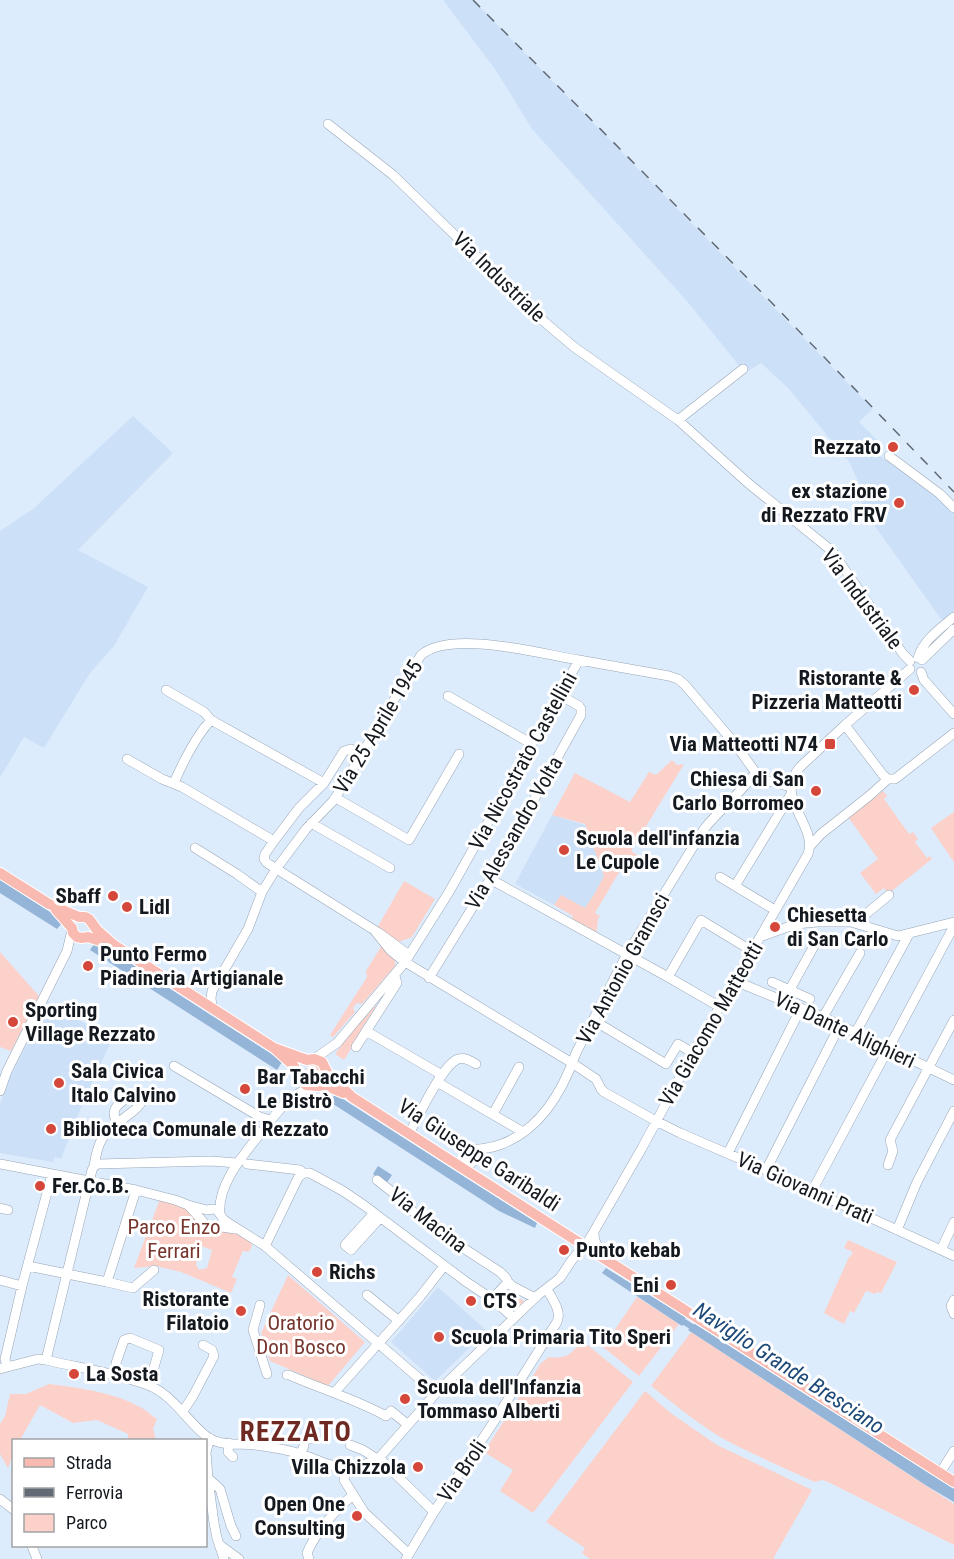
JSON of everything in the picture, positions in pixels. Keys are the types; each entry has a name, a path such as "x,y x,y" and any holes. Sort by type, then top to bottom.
{"main road":[{"name":"Via Giuseppe Garibaldi","path":"0,873 49,904 89,919 93,926 114,945 274,1048 293,1065 303,1083 329,1087 352,1097 954,1482"},
{"name":"Via Giuseppe Garibaldi","path":"49,904 77,937 114,945"},
{"path":"72,929 73,922 79,917"},
{"path":"85,938 92,934 93,926"},
{"name":"Via Giuseppe Garibaldi","path":"274,1048 322,1062 326,1071 352,1097"},
{"path":"299,1075 300,1067 311,1060"},
{"path":"314,1086 324,1081 326,1071"}],"street":[{"name":"Via Industriale","path":"328,124 393,175 565,340 678,420 765,497 832,551 903,654 915,662"},
{"path":"678,420 742,369"},
{"path":"889,456 940,494 954,508"},
{"path":"915,662 924,644 954,617"},
{"path":"735,886 791,790 794,774 800,766 954,629"},
{"name":"Via 25 Aprile 1945","path":"212,991 248,929 262,892 276,869 311,823 336,798 421,655 432,648 449,644 486,644 579,660"},
{"name":"Via Nicostrato Castellini","path":"311,1060 337,1043 402,965 449,892 579,660 678,679 688,688 762,778 791,790"},
{"path":"915,662 924,667 921,672 924,680 954,714"},
{"path":"166,690 204,712 211,720 324,783"},
{"name":"Via Alessandro Volta","path":"429,978 490,879 581,715 579,706 560,695"},
{"path":"448,696 532,744"},
{"path":"174,783 203,729 211,720"},
{"path":"845,725 888,779"},
{"name":"Via Giacomo Matteotti","path":"379,1458 436,1393 535,1298 560,1278 594,1232 693,1053 808,854 810,846 888,779 896,779 954,733"},
{"path":"361,755 351,749 344,751 324,783 299,808 264,856 267,863 374,930 402,965"},
{"path":"336,798 409,840 459,754"},
{"path":"127,759 162,779 174,783 274,841"},
{"name":"Via Antonio Gramsci","path":"463,1168 482,1149 503,1144 523,1132 548,1109 571,1068 576,1053 627,954 704,829 756,772"},
{"path":"773,782 794,774"},
{"path":"791,790 810,846"},
{"path":"311,823 390,868"},
{"path":"806,831 824,832"},
{"path":"195,848 262,892"},
{"path":"720,877 775,910"},
{"path":"490,879 720,1006"},
{"path":"855,923 889,895"},
{"path":"668,976 701,920 752,951"},
{"path":"760,938 796,924 817,922 855,923 898,936 954,924"},
{"path":"812,1191 954,924"},
{"path":"67,951 72,929"},
{"path":"856,1032 909,934"},
{"path":"0,1091 3,1070 67,951 72,945 85,938"},
{"path":"783,1000 814,946"},
{"path":"823,1017 860,953"},
{"name":"Via Nicostrato Castellini","path":"356,1047 397,983 402,965"},
{"name":"Via Giovanni Prati","path":"402,965 494,1015 596,1079 604,1092 656,1121 954,1256"},
{"name":"Via Dante Alighieri","path":"735,981 823,1017 954,1080"},
{"path":"772,982 810,999"},
{"path":"195,996 205,995 212,991"},
{"path":"212,991 212,1007"},
{"path":"728,1153 801,1008"},
{"path":"593,1020 666,1064 678,1044 693,1053"},
{"path":"888,1165 893,1151 890,1140 954,1020"},
{"path":"766,1170 840,1025"},
{"path":"366,1031 523,1132"},
{"name":"Via Nicostrato Castellini","path":"326,1071 337,1043"},
{"path":"409,1134 448,1065 465,1058 476,1064"},
{"path":"174,1066 269,1123"},
{"path":"493,1114 519,1067"},
{"path":"202,1220 203,1215 223,1193 269,1123 290,1098 299,1075"},
{"path":"290,1098 314,1086"},
{"path":"897,1230 917,1182 954,1111"},
{"path":"46,1360 101,1139 118,1123"},
{"path":"94,1166 98,1164 211,1161 288,1168 310,1173 343,1191 492,1299 514,1318"},
{"path":"0,1164 136,1190 188,1205 216,1210 237,1230 265,1246 436,1393"},
{"path":"265,1246 298,1178 303,1173"},
{"path":"52,1174 22,1286 4,1368 38,1359 148,1385 160,1391 183,1411 206,1436 233,1444 280,1449 309,1442"},
{"name":"Via Macina","path":"377,1180 425,1224 500,1272 512,1286 535,1298"},
{"path":"107,1282 136,1190"},
{"path":"216,1227 220,1223 223,1193"},
{"path":"188,1205 208,1227 237,1230"},
{"path":"941,1250 954,1222"},
{"path":"594,1232 599,1249 628,1269 631,1276"},
{"path":"28,1266 133,1288 154,1270"},
{"path":"334,1393 419,1299 444,1266"},
{"path":"0,1280 22,1286"},
{"path":"492,1299 508,1282"},
{"name":"Via Broli","path":"407,1557 557,1322 558,1312 547,1289"},
{"path":"367,1295 399,1321"},
{"path":"954,1300 951,1309 954,1314"},
{"path":"260,1305 253,1330 267,1374"},
{"path":"122,1378 122,1373 116,1369 116,1362 124,1340 130,1338 159,1350 148,1385"},
{"path":"183,1411 213,1359 214,1353 204,1345"},
{"path":"289,1376 365,1405 386,1416 390,1411 407,1424"},
{"path":"207,1448 210,1438"},
{"path":"309,1442 330,1466 346,1468 379,1458"},
{"path":"295,1466 309,1442"},
{"path":"233,1444 228,1452 233,1457"},
{"path":"350,1445 379,1458 434,1512"},
{"path":"940,1473 954,1451"},
{"path":"207,1465 214,1523 224,1559"},
{"path":"346,1468 344,1480 368,1517 407,1557"},
{"path":"208,1478 220,1489 236,1536"},
{"path":"309,1559 307,1553 311,1545 329,1519 353,1495"},
{"path":"0,1499 12,1508"},
{"path":"220,1545 239,1559"},
{"path":"26,1559 34,1552"}],"shaded area":[{"path":"443,0 473,0 873,409 859,422 879,442 876,454 910,473 954,510 954,612 943,622 872,522 852,486 859,483 849,462 789,389 761,363 745,373 686,300 532,129 495,69"},
{"path":"133,416 173,453 78,550 148,587 114,646 90,673 44,748 24,737 1,776 0,531 33,509"},
{"name":"Scuola dell'infanzia Le Cupole","path":"552,815 585,825 604,876 585,908 561,895 554,905 515,884"},
{"path":"0,880 61,919 62,923 57,929 0,893"},
{"path":"99,943 281,1060 277,1070 90,950 94,944"},
{"path":"48,1001 112,1040 86,1095 61,1159 55,1157 53,1162 0,1153 0,1104 11,1075"},
{"path":"335,1094 537,1223 535,1228 499,1211 330,1102"},
{"path":"378,1166 392,1175 386,1184 373,1174"},
{"path":"606,1268 685,1317 686,1321 682,1326 602,1273"},
{"name":"Scuola Primaria Tito Speri","path":"438,1287 487,1331 435,1381 391,1342"},
{"path":"695,1324 954,1489 954,1502 688,1330"}],"green space":[{"path":"672,760 677,765 684,764 631,851 651,864 647,870 627,859 595,913 600,916 596,936 570,921 573,916 554,905 561,895 585,908 604,876 585,824 552,815 575,773 630,802 649,772 656,775"},
{"path":"883,791 887,796 884,799 909,834 913,832 918,839 915,842 927,858 930,856 932,859 888,894 884,888 876,894 860,873 878,859 848,817"},
{"path":"954,812 954,861 953,861 931,828"},
{"path":"404,881 435,899 412,937 396,943 377,928"},
{"path":"382,945 395,960 395,966 362,1004 357,1003 353,1008 355,1012 333,1037 330,1035 367,977 366,971"},
{"name":"Sporting Village Rezzato","path":"0,952 39,996 11,1051 0,1047"},
{"path":"375,1006 344,1060 335,1054 346,1039"},
{"path":"310,1065 316,1065 320,1072 316,1079 310,1079 306,1075 306,1069"},
{"name":"Parco Enzo Ferrari","path":"160,1199 188,1209 195,1215 200,1227 205,1230 231,1231 250,1240 252,1246 249,1252 243,1251 232,1277 237,1279 231,1293 181,1272 156,1266 134,1268","holes":["201,1246 212,1250 207,1268 199,1270 196,1264"]},
{"path":"848,1240 897,1262 881,1293 866,1291 854,1313 850,1311 844,1324 824,1313 853,1252 844,1248"},
{"name":"Oratorio Don Bosco","path":"288,1275 365,1342 328,1386 270,1361 261,1333"},
{"path":"507,1291 524,1301 516,1309 502,1297"},
{"path":"637,1297 679,1324 639,1376 603,1347"},
{"path":"691,1332 954,1504 954,1545 828,1482 822,1480 815,1482 722,1438 651,1386"},
{"path":"585,1343 633,1382 533,1513 500,1491 513,1470 484,1452 541,1363 549,1357 557,1358 567,1355"},
{"path":"49,1384 85,1389 120,1398 142,1408 157,1419 153,1429 156,1439 128,1439 128,1434 97,1420 73,1423 40,1405 21,1439 12,1439 12,1458 8,1468 0,1454 0,1424 5,1416 10,1394 26,1394"},
{"path":"645,1391 672,1414 717,1445 812,1490 773,1559 590,1559 582,1553 585,1548 546,1522"}],"waterway":[{"name":"Naviglio Grande Bresciano","path":"678,1318 697,1330"}],"railway":[{"path":"473,0 770,301 954,492"}],"place":[{"name":"Rezzato","path":"893,447"},
{"name":"ex stazione di Rezzato FRV","path":"899,503"},
{"name":"Ristorante & Pizzeria Matteotti","path":"914,690"},
{"name":"Via Matteotti N74","path":"830,744"},
{"name":"Chiesa di San Carlo Borromeo","path":"816,791"},
{"name":"Scuola dell'infanzia Le Cupole","path":"564,850"},
{"name":"Sbaff","path":"113,896"},
{"name":"Lidl","path":"127,907"},
{"name":"Chiesetta di San Carlo","path":"775,927"},
{"name":"Punto Fermo Piadineria Artigianale","path":"88,966"},
{"name":"Sporting Village Rezzato","path":"13,1022"},
{"name":"Sala Civica Italo Calvino","path":"59,1083"},
{"name":"Bar Tabacchi Le Bistrò","path":"245,1089"},
{"name":"Biblioteca Comunale di Rezzato","path":"51,1129"},
{"name":"Fer.Co.B.","path":"40,1186"},
{"name":"Punto kebab","path":"564,1250"},
{"name":"Richs","path":"317,1272"},
{"name":"Eni","path":"671,1285"},
{"name":"CTS","path":"471,1301"},
{"name":"Ristorante Filatoio","path":"241,1311"},
{"name":"Scuola Primaria Tito Speri","path":"439,1337"},
{"name":"La Sosta","path":"74,1374"},
{"name":"Scuola dell'Infanzia Tommaso Alberti","path":"405,1399"},
{"name":"Villa Chizzola","path":"418,1467"},
{"name":"Open One Consulting","path":"357,1516"}],"district":[{"name":"REZZATO","path":"296,1432"}]}
